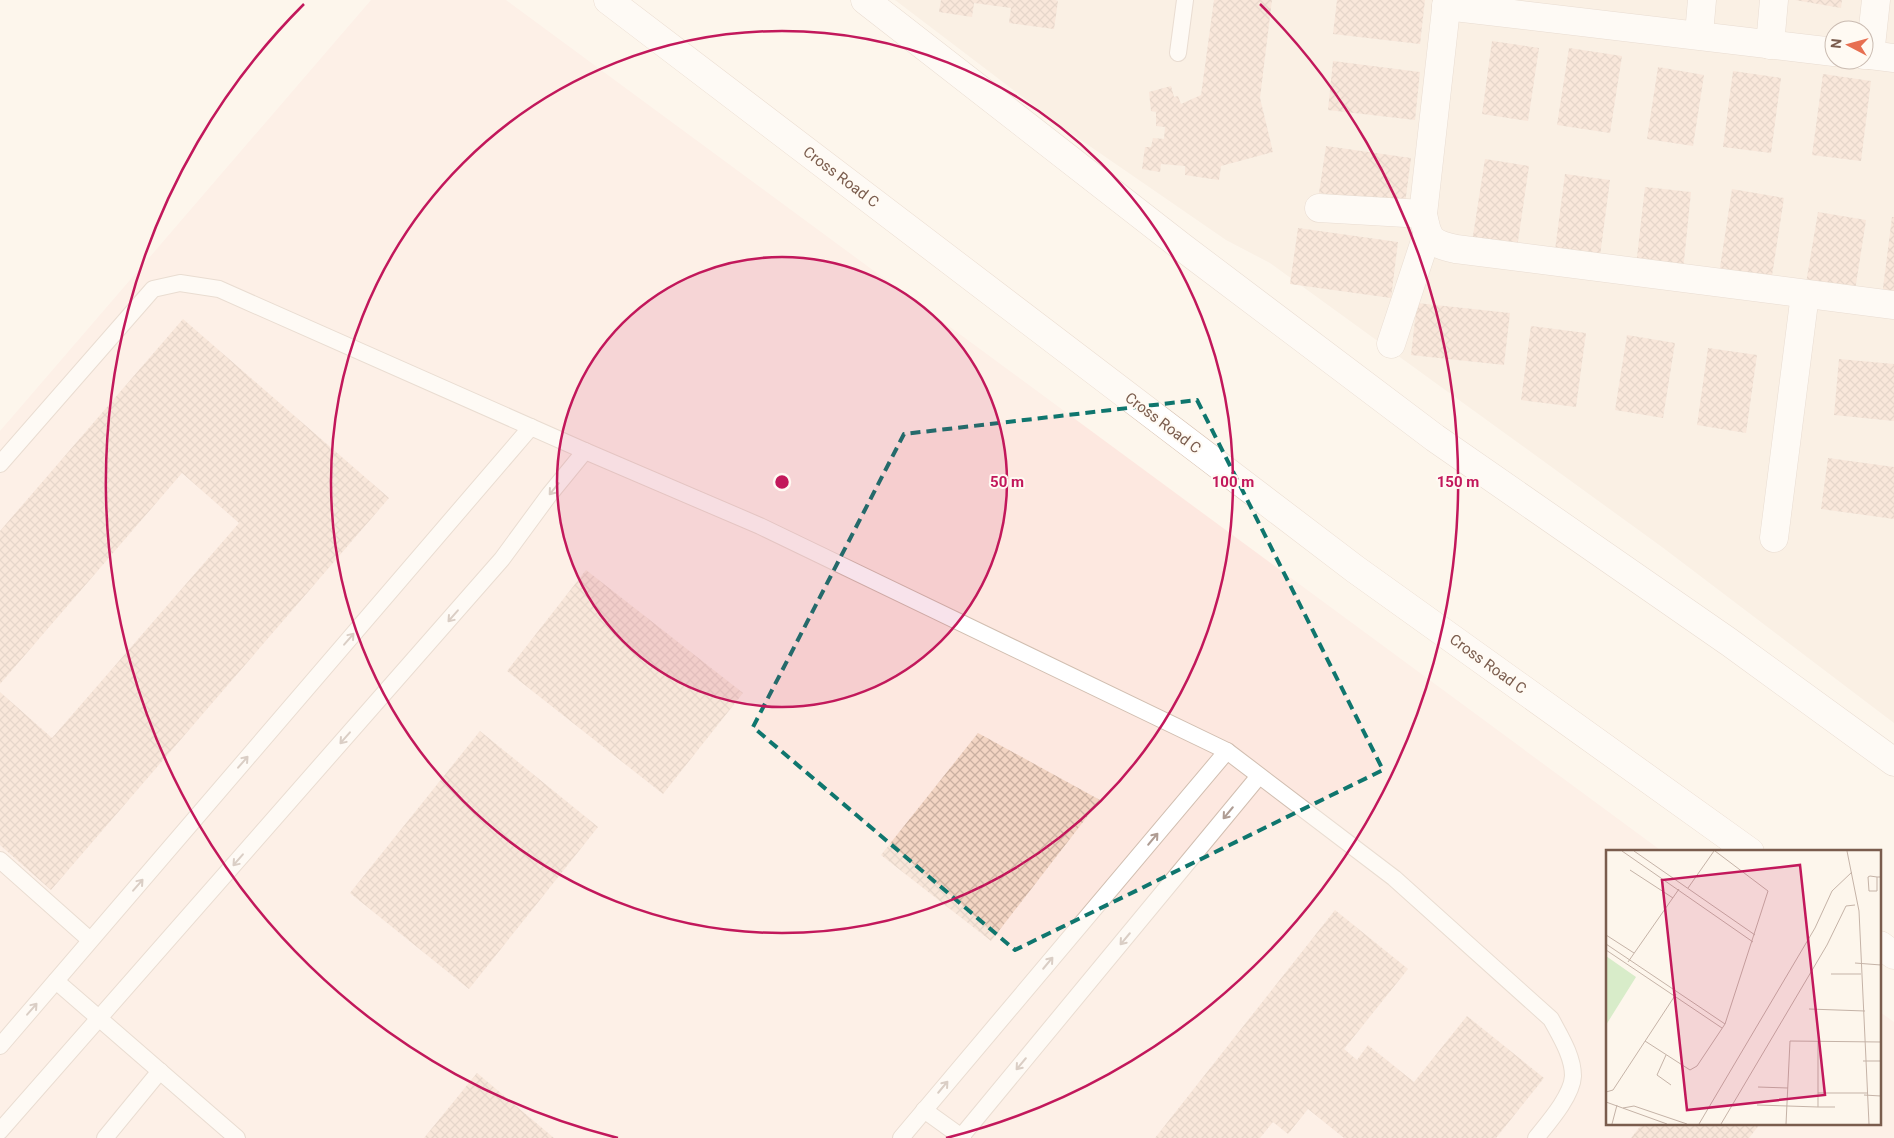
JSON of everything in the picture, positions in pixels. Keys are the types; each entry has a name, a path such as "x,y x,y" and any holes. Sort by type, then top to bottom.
{"street":[{"name":"Cross Road C","path":"608,0 1355,569 1747,850"},
{"path":"865,0 1174,241 1435,438 1729,642 1894,762"},
{"path":"1699,34 1702,0"},
{"path":"1770,45 1774,0"},
{"path":"1876,0 1876,56"},
{"path":"1391,344 1425,224 1447,3 1637,29 1699,34 1824,51"},
{"path":"1319,208 1425,224"},
{"path":"1425,224 1436,245 1456,249 1894,305"},
{"path":"1774,538 1805,294"},
{"path":"1882,946 1894,955"}],"lane":[{"path":"1178,53 1185,0"},
{"path":"0,464 153,289 180,283 219,289 584,451 760,526 1226,752 1394,878 1551,1019 1566,1047 1573,1076 1560,1109 1536,1138"},
{"path":"0,1046 531,427"},
{"path":"0,1131 502,560 549,495 584,451"},
{"path":"901,1138 1226,752"},
{"path":"924,1110 961,1138 1259,776"},
{"path":"0,860 90,940"},
{"path":"56,981 237,1138"},
{"path":"105,1138 160,1071"}],"highlighted area":[{"path":"1197,400 1383,770 1015,950 753,727 904,434"}],"shaded area":[{"path":"371,0 506,0 1660,850 1606,850 1606,1126 1882,1126 1882,1013 1894,1022 1894,1138 0,1138 0,431"},
{"path":"895,0 1894,0 1894,723 1662,547 1270,263 1226,240 1062,127"}],"building":[{"path":"941,0 1058,1 1054,29 1009,23 1011,8 974,3 972,17 939,12"},
{"path":"1214,0 1272,0 1260,98 1273,152 1221,166 1219,180 1185,175 1185,166 1161,164 1160,172 1142,169 1145,147 1151,147 1153,138 1164,139 1165,127 1156,126 1156,112 1151,111 1149,92 1171,86 1174,97 1178,96 1181,104 1201,95"},
{"path":"1337,0 1425,0 1420,44 1333,34"},
{"path":"1795,0 1842,0 1841,8"},
{"path":"1492,41 1539,48 1528,121 1482,114"},
{"path":"1569,48 1622,56 1610,133 1557,125"},
{"path":"1333,61 1420,72 1415,120 1328,110"},
{"path":"1658,67 1704,75 1693,146 1647,139"},
{"path":"1733,71 1781,78 1771,153 1723,147"},
{"path":"1823,74 1871,81 1861,161 1812,155"},
{"path":"1326,146 1411,158 1405,204 1319,193"},
{"path":"1485,159 1529,166 1517,248 1472,242"},
{"path":"1565,174 1610,180 1600,256 1555,250"},
{"path":"1645,187 1691,192 1683,271 1636,266"},
{"path":"1732,189 1784,198 1771,282 1719,274"},
{"path":"1818,212 1866,220 1854,297 1805,289"},
{"path":"1892,217 1894,217 1894,297 1882,296"},
{"path":"1298,228 1398,242 1391,298 1290,284"},
{"path":"1417,303 1510,313 1504,365 1411,355"},
{"path":"183,319 389,498 51,890 0,845 0,692 52,738 239,523 182,473 0,684 0,531"},
{"path":"1531,326 1586,333 1576,407 1521,400"},
{"path":"1627,335 1675,343 1663,418 1615,410"},
{"path":"1708,348 1757,355 1746,433 1697,425"},
{"path":"1839,359 1894,364 1894,421 1834,415"},
{"path":"1828,458 1894,467 1894,519 1821,509"},
{"path":"586,570 743,693 663,794 507,671"},
{"path":"480,731 598,827 469,989 350,893"},
{"path":"978,733 1100,800 991,941 881,855"},
{"path":"1335,910 1408,969 1344,1049 1357,1060 1368,1045 1414,1082 1467,1016 1544,1078 1496,1138 1344,1138 1308,1109 1288,1134 1273,1122 1260,1138 1155,1138"},
{"path":"477,1073 554,1138 424,1138"},
{"path":"1640,1126 1758,1126 1749,1138 1631,1138"}]}
